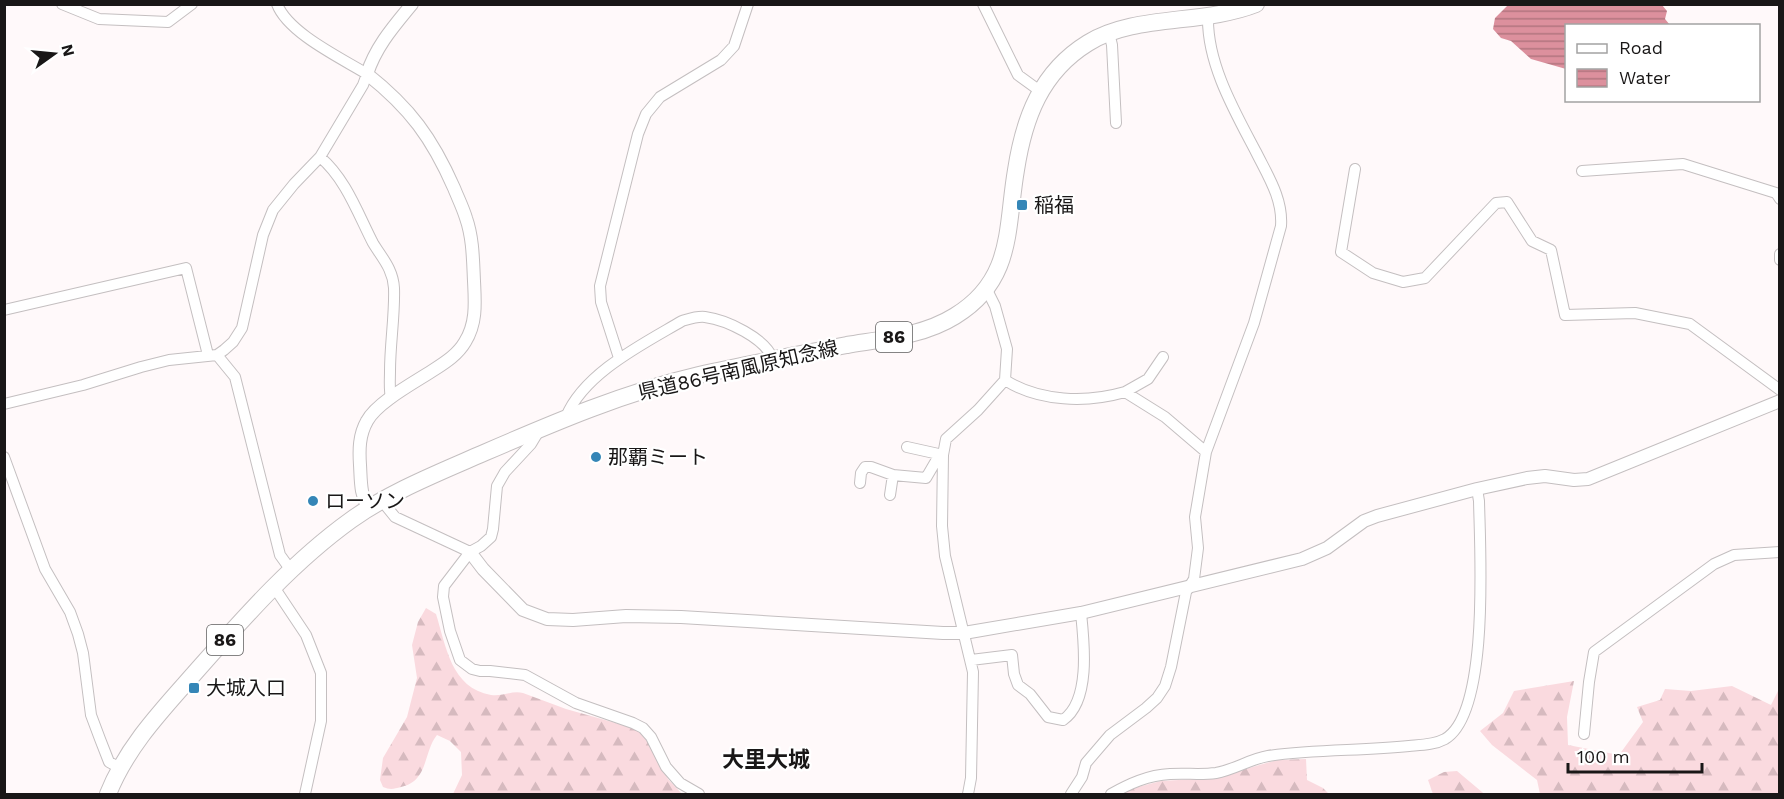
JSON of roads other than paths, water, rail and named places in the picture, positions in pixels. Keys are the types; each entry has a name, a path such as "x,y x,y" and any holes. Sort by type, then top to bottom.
{"main road":[{"name":"県道86号南風原知念線","path":"108,795 120,768 142,733 165,706 291,569 332,534 376,505 439,473 566,417 638,391 773,359 916,333 951,319 987,290 996,271 1009,230 1016,171 1029,116 1049,77 1065,60 1089,42 1109,33 1130,27 1230,13 1256,4"}],"street":[{"path":"62,4 99,19 168,22 192,4"},
{"path":"277,4 279,10 298,32 368,74 388,90 412,115 437,152 466,218 474,261 474,320 465,343 445,363 391,398 370,416 360,440 359,452 364,501 470,552 483,569 523,610 547,619 573,620 626,616 681,617 878,630 964,633 1081,613 1302,559 1327,548 1365,521 1477,489 1545,476 1574,480 1588,479 1779,401"},
{"path":"4,404 72,388 169,360 213,355 233,342 242,328 263,235 273,210 320,157 363,85 372,60 381,44 412,4"},
{"path":"619,358 601,302 600,286 638,134 646,114 660,97 721,60 734,46 748,4"},
{"path":"983,4 1018,75 1040,91"},
{"path":"1071,795 1082,777 1086,763 1110,735 1146,708 1165,686 1186,592 1194,579 1198,548 1196,517 1206,452 1254,323 1277,243 1282,214 1274,187 1220,80 1208,28 1208,17"},
{"path":"1109,33 1112,45 1116,123"},
{"path":"320,157 339,178 392,274 394,287 390,351 391,398"},
{"path":"1582,171 1683,164 1776,193 1779,199"},
{"path":"1355,170 1341,252 1373,273 1402,282 1425,278 1496,203 1507,202 1532,241 1551,250 1565,315 1635,313 1690,324 1779,390"},
{"path":"1779,254 1779,260"},
{"path":"4,310 186,268 213,355 235,377 280,555 291,569"},
{"path":"860,483 861,473 866,467 871,466 893,475 926,478 941,454 946,439 978,410 1005,380 1007,349 995,306 987,290"},
{"path":"566,417 577,397 619,358 682,321 693,317 723,321 739,328 768,350 773,359"},
{"path":"1005,380 1026,391 1071,398 1090,399 1112,396 1125,392 1148,379 1163,357"},
{"path":"1125,392 1165,417 1206,452"},
{"path":"540,429 531,444 505,472 497,486 491,537 470,552 444,586 443,597 450,631 460,660 472,669 480,671 525,675 576,703 643,728 651,737 666,767 681,783 699,795"},
{"path":"907,447 941,454"},
{"path":"941,454 942,526 945,556 971,660 974,689 971,778 968,795"},
{"path":"4,457 45,569 70,612 78,634 83,652 91,715 99,739 110,762 120,768"},
{"path":"890,495 893,475"},
{"path":"1111,795 1133,782 1149,777 1219,772 1265,756 1383,749 1434,743 1451,734 1467,705 1481,617 1477,489"},
{"path":"1584,734 1588,682 1594,652 1714,564 1734,555 1779,552"},
{"path":"274,587 306,635 321,673 321,721 305,795"},
{"path":"971,660 1012,655 1018,685 1030,694 1048,717 1063,720 1073,711 1083,675 1081,613"}],"water":[{"path":"1509,4 1662,5 1667,11 1665,19 1669,24 1565,24 1565,69 1531,59 1511,41 1501,38 1493,29 1495,18"}],"place":[{"name":"稲福","path":"1022,205"},
{"name":"那覇ミート","path":"596,457"},
{"name":"ローソン","path":"313,501"},
{"name":"大城入口","path":"194,688"}],"district":[{"name":"大里大城","path":"766,759"}]}
